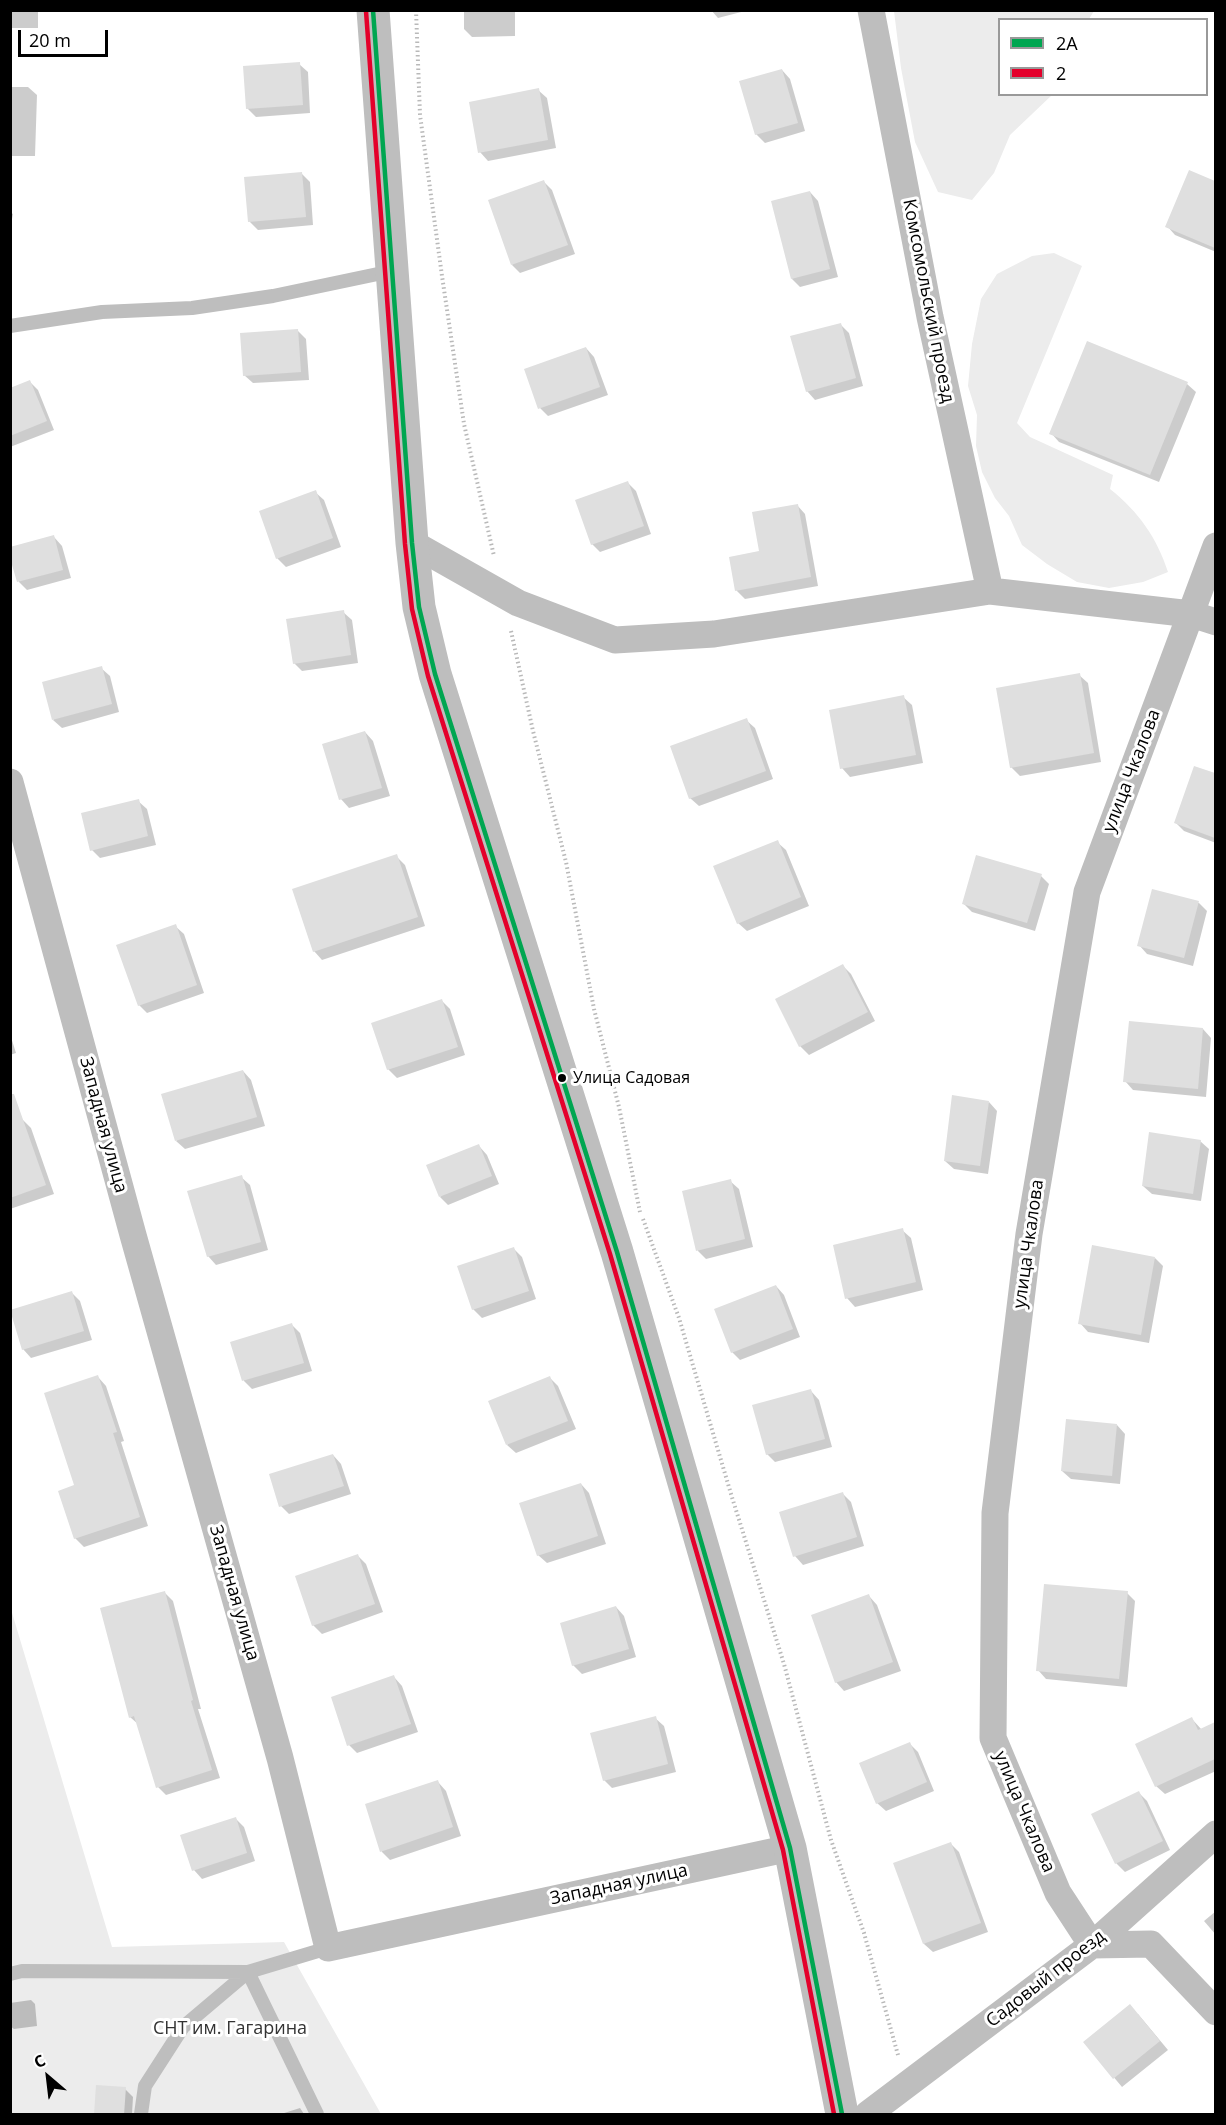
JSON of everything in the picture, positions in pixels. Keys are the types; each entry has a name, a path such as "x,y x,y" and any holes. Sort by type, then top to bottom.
{"street":[{"path":"373,10 412,543 419,607 435,674 617,1252 790,1848 842,2115"},
{"name":"Комсомольский проезд","path":"871,10 930,317 990,591"},
{"path":"412,543 518,603 615,640 714,634 990,591 1203,618"},
{"name":"улица Чкалова","path":"1092,1945 1058,1893 993,1738 995,1513 1029,1234 1087,892 1203,618 1215,546"},
{"name":"Западная улица","path":"10,782 136,1246 280,1758 328,1948 790,1848"},
{"name":"Садовый проезд","path":"868,2115 1092,1945 1215,1834"},
{"path":"1092,1945 1151,1944 1215,2012"}],"lane":[{"path":"10,326 102,312 203,306 273,296 392,271"},
{"path":"10,1974 22,1971 248,1972 328,1948"},
{"path":"141,2115 145,2086 183,2027 248,1972"},
{"path":"248,1972 317,2115"}],"path":[{"path":"416,10 420,115 461,401 533,731 566,862 594,1009 619,1107 640,1213 679,1318 784,1664 831,1840 864,1933 906,2086"}],"green space":[{"path":"894,11 1094,11 1090,18 998,18 998,96 1051,96 1010,135 994,173 972,200 938,192 915,142 901,68"},
{"path":"1054,253 1082,266 1017,423 1030,437 1113,475 1110,489 1146,526 1168,572 1143,582 1109,588 1077,582 1047,564 1022,545 1009,516 995,498 982,472 976,446 977,415 968,386 972,344 981,299 997,274 1032,256"},
{"name":"СНТ им. Гагарина","path":"10,1606 112,1947 284,1942 381,2114 11,2114"}],"building":[{"path":"300,62 303,105 246,109 243,66"},
{"path":"782,69 798,123 755,135 739,81"},
{"path":"539,88 548,140 478,153 469,102"},
{"path":"1189,170 1215,181 1215,248 1165,227"},
{"path":"302,172 306,217 248,222 244,177"},
{"path":"544,180 568,245 511,265 488,200"},
{"path":"810,191 830,269 791,279 771,201"},
{"path":"841,323 856,378 806,392 790,336"},
{"path":"298,329 301,372 243,376 240,333"},
{"path":"1087,341 1188,382 1150,475 1049,434"},
{"path":"586,347 600,387 538,409 524,369"},
{"path":"30,380 47,421 10,436 10,388"},
{"path":"628,481 644,526 591,545 575,500"},
{"path":"316,490 333,538 276,559 259,511"},
{"path":"798,504 811,577 735,591 729,557 759,551 752,512"},
{"path":"54,535 63,570 17,582 10,558 10,547"},
{"path":"344,610 351,655 293,664 286,619"},
{"path":"102,666 112,704 52,720 42,682"},
{"path":"1080,673 1094,753 1010,768 996,688"},
{"path":"904,695 916,755 840,769 829,710"},
{"path":"747,718 766,771 689,799 670,746"},
{"path":"365,731 382,788 339,800 322,744"},
{"path":"1194,766 1215,773 1215,838 1174,823"},
{"path":"139,799 148,836 90,851 81,813"},
{"path":"778,840 801,897 737,924 713,866"},
{"path":"397,854 418,917 313,952 292,889"},
{"path":"976,855 1042,874 1027,923 962,904"},
{"path":"1152,889 1199,901 1184,958 1137,946"},
{"path":"176,924 197,985 138,1006 116,945"},
{"path":"843,964 868,1012 799,1047 775,999"},
{"path":"442,999 458,1047 387,1070 371,1023"},
{"path":"1129,1021 1203,1028 1198,1089 1123,1082"},
{"path":"243,1070 257,1117 175,1141 161,1094"},
{"path":"10,1094 14,1094 46,1185 10,1198"},
{"path":"952,1095 989,1101 980,1166 944,1161"},
{"path":"1149,1132 1201,1140 1193,1194 1142,1186"},
{"path":"479,1144 492,1176 439,1197 426,1165"},
{"path":"242,1175 261,1242 207,1257 187,1191"},
{"path":"731,1179 745,1239 696,1251 682,1191"},
{"path":"903,1228 916,1282 845,1299 833,1245"},
{"path":"1092,1245 1155,1257 1141,1335 1078,1324"},
{"path":"514,1247 529,1291 472,1310 457,1266"},
{"path":"776,1285 793,1329 731,1353 714,1309"},
{"path":"72,1291 84,1331 22,1350 10,1310"},
{"path":"292,1323 304,1363 242,1381 230,1342"},
{"path":"98,1375 117,1432 113,1433 140,1517 74,1539 58,1491 74,1485 44,1393"},
{"path":"550,1376 568,1421 506,1445 488,1401"},
{"path":"811,1389 825,1439 766,1455 752,1405"},
{"path":"1066,1419 1117,1424 1112,1476 1061,1471"},
{"path":"333,1454 344,1486 279,1507 269,1474"},
{"path":"581,1483 598,1536 537,1556 519,1503"},
{"path":"843,1492 857,1537 793,1557 779,1512"},
{"path":"358,1554 375,1604 312,1626 295,1576"},
{"path":"1044,1584 1128,1591 1119,1679 1036,1671"},
{"path":"165,1591 193,1700 191,1701 212,1770 156,1788 134,1716 129,1718 100,1608"},
{"path":"869,1594 893,1662 835,1683 811,1615"},
{"path":"616,1606 629,1649 572,1666 560,1623"},
{"path":"394,1675 411,1724 347,1746 331,1697"},
{"path":"656,1716 668,1764 603,1781 590,1733"},
{"path":"1192,1717 1198,1730 1215,1722 1215,1759 1155,1787 1135,1744"},
{"path":"910,1742 927,1782 876,1804 859,1763"},
{"path":"438,1780 453,1827 380,1852 365,1804"},
{"path":"1139,1791 1163,1841 1115,1864 1091,1814"},
{"path":"236,1817 247,1853 192,1871 180,1835"},
{"path":"951,1842 981,1923 923,1944 893,1863"},
{"path":"1130,2004 1160,2041 1113,2079 1083,2042"},
{"path":"96,2085 126,2087 124,2115 94,2115"}],"transit line":[{"name":"2А","path":"373,10 412,543 419,607 435,674 617,1252 790,1848 842,2114"},
{"name":"2","path":"366,11 405,544 412,609 428,676 610,1254 783,1850 834,2114"}],"place":[{"name":"Улица Садовая","path":"562,1078"}]}
